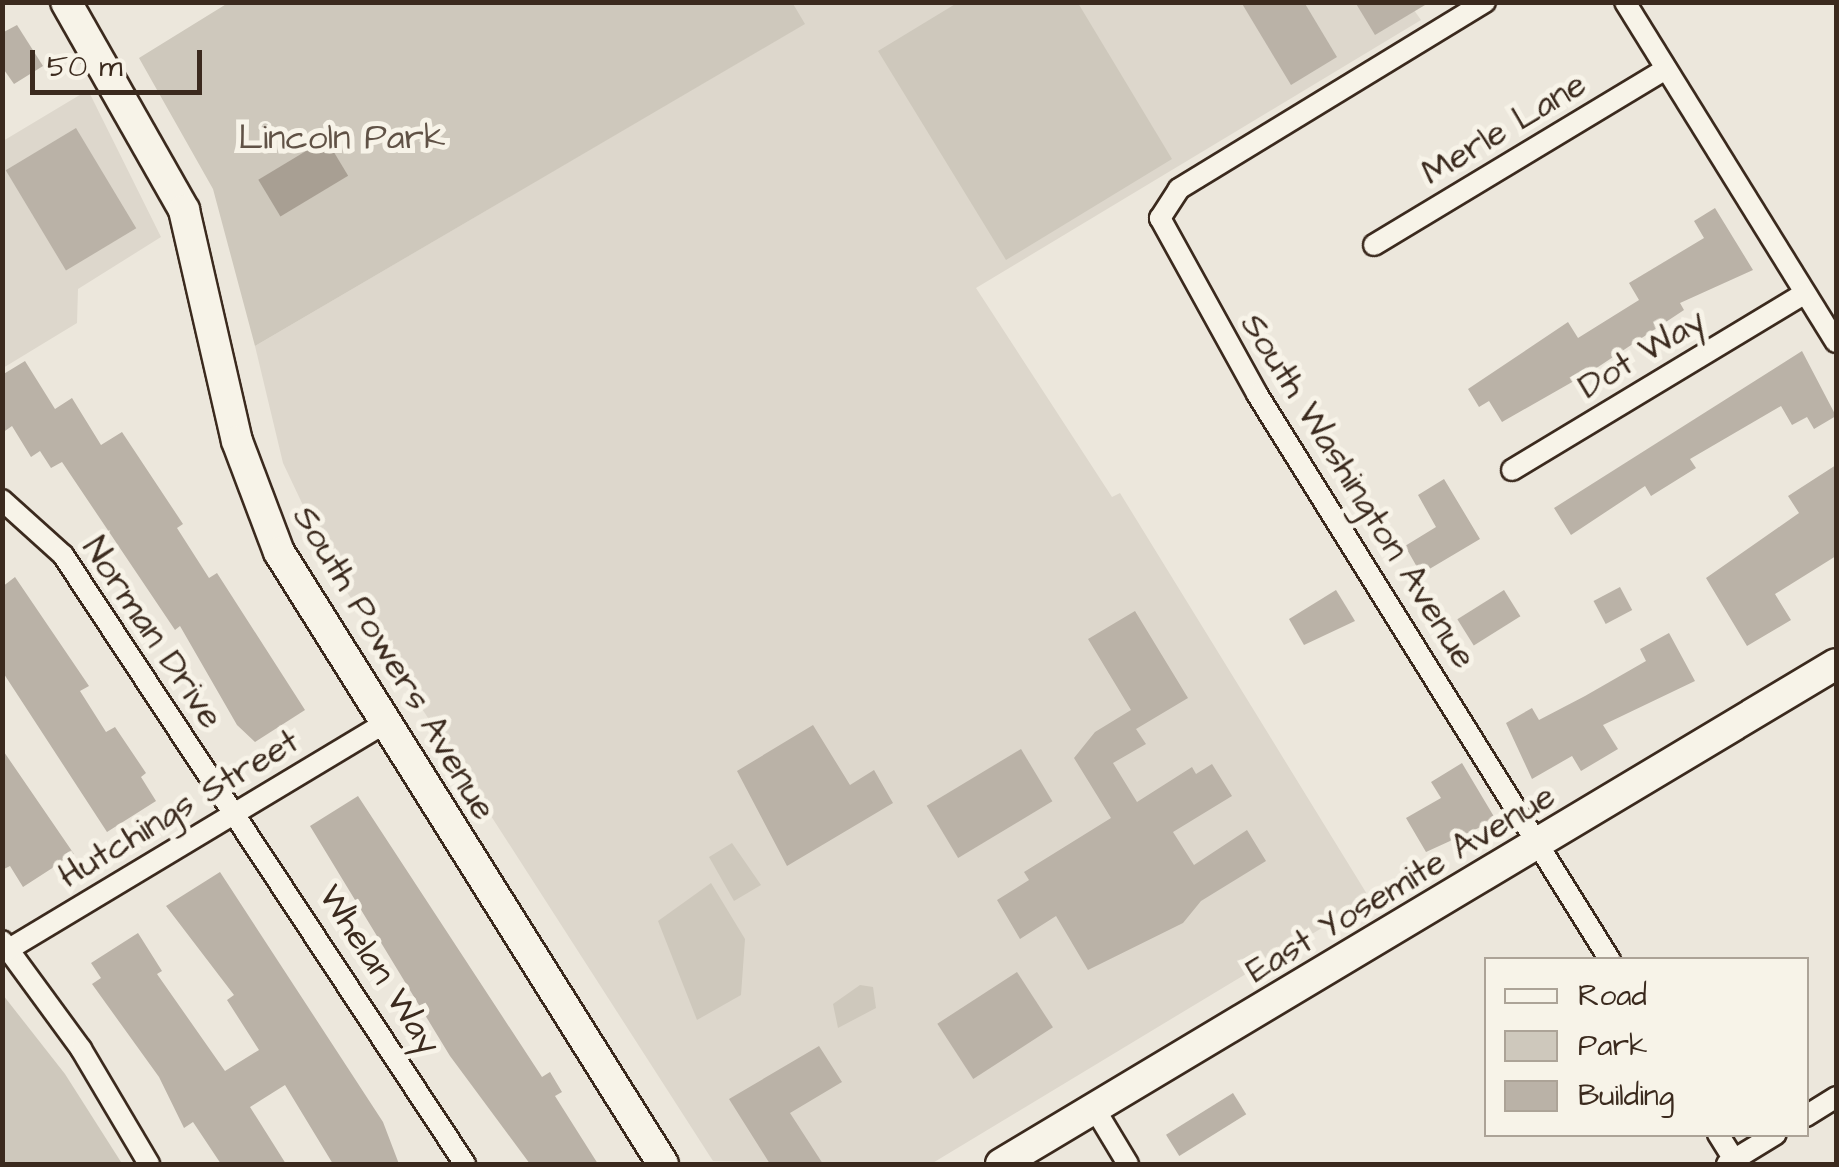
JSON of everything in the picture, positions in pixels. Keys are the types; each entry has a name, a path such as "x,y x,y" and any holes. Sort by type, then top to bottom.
{"street":[{"name":"South Powers Avenue","path":"66,2 184,210 261,514 383,724 663,1164"},
{"name":"South Washington Avenue","path":"1485,2 1199,177 1166,203 1162,235 1608,957"},
{"path":"1625,2 1836,342"},
{"name":"Merle Lane","path":"1374,245 1666,69"},
{"name":"Dot Way","path":"1512,470 1805,293"},
{"name":"Norman Drive","path":"2,500 62,556 235,813"},
{"name":"East Yosemite Avenue","path":"1001,1164 1539,846 1836,664"},
{"name":"Hutchings Street","path":"6,945 383,724"},
{"name":"Whelan Way","path":"235,813 465,1164"},
{"path":"6,945 81,1049 149,1164"},
{"path":"1809,1114 1836,1097"},
{"path":"1096,1111 1128,1164"},
{"path":"1719,1137 1730,1162 1771,1137"}],"shaded area":[{"path":"792,3 1409,3 1421,20 976,288 1112,497 1120,493 1370,899 931,1164 713,1161 336,575 283,463 255,346 804,24"},
{"path":"88,90 161,237 78,289 77,323 3,368 3,141"},
{"path":"326,139 348,176 280,217 258,180"}],"green space":[{"name":"Lincoln Park","path":"792,2 805,24 255,346 213,189 139,58 228,3"},
{"path":"957,3 1078,3 1172,159 1006,260 878,51"},
{"path":"732,843 761,885 734,901 709,857"},
{"path":"711,883 745,939 741,995 697,1020 658,921"},
{"path":"860,985 873,987 876,1008 838,1028 833,1004"},
{"path":"3,995 65,1074 121,1162 3,1164"}],"building":[{"path":"1241,2 1304,2 1337,57 1291,85"},
{"path":"1355,2 1430,2 1375,35"},
{"path":"17,25 43,66 14,84 2,67 2,33"},
{"path":"76,128 136,228 66,271 6,170"},
{"path":"1715,208 1753,270 1680,303 1684,310 1595,369 1502,422 1489,401 1479,407 1468,389 1568,322 1578,338 1639,300 1629,283 1704,238 1694,221"},
{"path":"1802,351 1836,416 1814,429 1807,417 1792,425 1781,406 1690,459 1696,468 1651,496 1645,486 1571,535 1554,508"},
{"path":"25,361 55,409 72,398 101,445 122,432 183,524 177,528 209,578 217,573 305,710 255,742 237,725 180,626 175,630 62,462 51,468 40,451 31,457 12,426 2,433 2,375"},
{"path":"1836,465 1836,556 1775,594 1791,620 1747,646 1706,578 1799,513 1788,496"},
{"path":"1444,479 1480,539 1421,574 1405,546 1436,527 1418,495"},
{"path":"15,577 89,686 80,691 106,732 115,727 146,773 141,777 156,801 107,832 2,671 2,587"},
{"path":"1620,587 1632,610 1606,624 1594,601"},
{"path":"1336,590 1355,621 1304,645 1289,619"},
{"path":"1504,590 1520,616 1474,645 1457,619"},
{"path":"1135,611 1188,698 1136,729 1146,744 1113,763 1137,802 1192,767 1196,774 1212,764 1232,796 1173,832 1194,865 1247,830 1266,861 1201,901 1183,923 1088,970 1056,916 1020,939 997,900 1029,880 1024,872 1111,818 1074,758 1095,732 1131,710 1088,639"},
{"path":"1669,633 1695,681 1603,725 1618,749 1581,771 1572,756 1532,779 1506,723 1532,708 1539,720 1585,696 1646,661 1640,649"},
{"path":"813,725 850,785 874,770 893,803 787,866 737,771"},
{"path":"2,749 74,854 23,887 10,866 2,870"},
{"path":"1021,749 1052,801 958,858 927,806"},
{"path":"1462,763 1496,820 1426,852 1406,818 1441,798 1431,782"},
{"path":"358,796 542,1077 550,1072 562,1092 555,1096 598,1164 530,1164 450,1056 310,826"},
{"path":"220,872 383,1122 399,1164 333,1164 285,1085 250,1107 286,1164 221,1164 193,1122 184,1128 159,1077 92,984 101,978 91,963 138,933 162,971 157,974 225,1071 259,1050 227,1000 234,995 166,906"},
{"path":"1017,972 1053,1027 973,1079 937,1024"},
{"path":"819,1046 842,1082 790,1113 823,1164 770,1164 729,1099"},
{"path":"1233,1093 1246,1114 1179,1156 1166,1135"}]}
